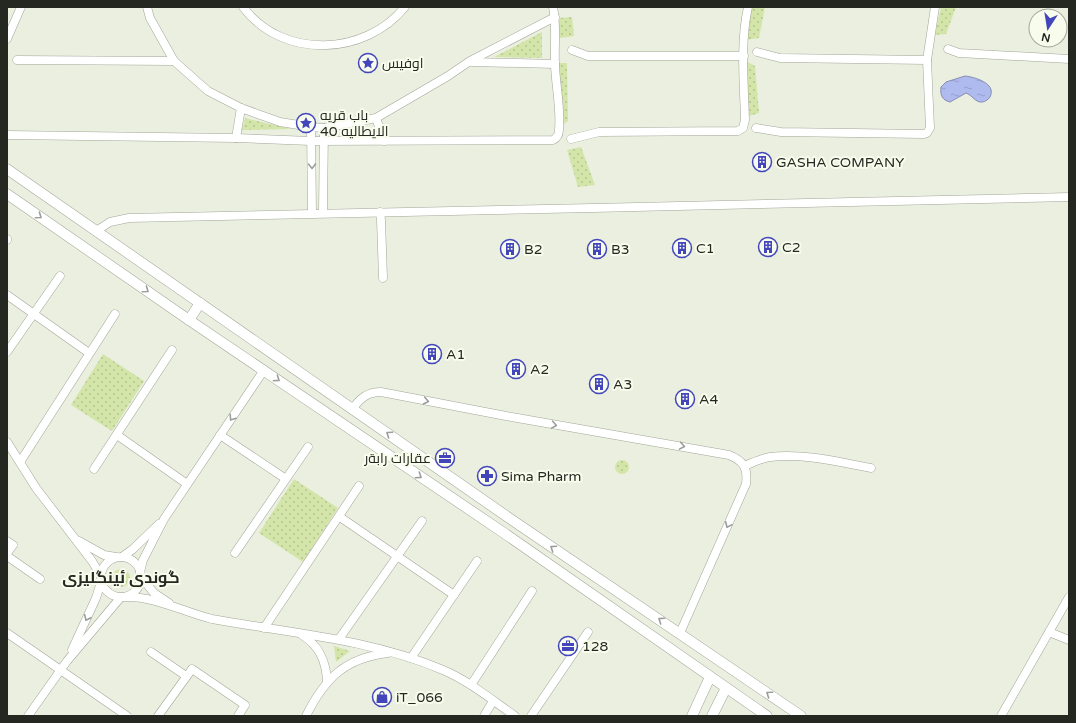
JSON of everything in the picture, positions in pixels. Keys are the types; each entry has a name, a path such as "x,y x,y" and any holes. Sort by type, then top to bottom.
{"street":[{"path":"7,39 21,7"},
{"path":"147,7 150,18 174,61 208,92 241,108 280,122 324,128 376,118 470,62 555,17"},
{"path":"243,7 257,21 269,30 283,37 298,42 330,46 353,41 375,33 388,24 405,7"},
{"path":"7,136 236,138 311,141 553,140 558,137 560,119 555,64 556,42 553,7"},
{"path":"571,139 599,132 738,131 743,128 745,120 744,56 748,7"},
{"path":"756,128 781,132 927,133 930,128 927,60 935,7"},
{"path":"948,49 959,53 1069,59"},
{"path":"572,50 588,56 744,56"},
{"path":"757,52 780,58 927,60"},
{"path":"17,60 174,61"},
{"path":"470,62 555,64"},
{"path":"236,138 241,108"},
{"path":"376,118 384,141"},
{"path":"311,127 312,213"},
{"path":"323,213 324,128"},
{"path":"7,169 512,520 801,716"},
{"path":"7,194 189,320 504,533 767,716"},
{"path":"96,231 110,222 129,218 312,213 847,204 1069,197"},
{"path":"380,212 383,278"},
{"path":"7,352 60,276"},
{"path":"7,295 90,353"},
{"path":"189,320 200,303"},
{"path":"20,462 115,314"},
{"path":"94,469 172,350"},
{"path":"28,716 67,661 123,597 130,595 137,590 143,560 164,519 264,370"},
{"path":"352,409 362,397 374,392 381,392 506,416 729,455 738,459 744,466 747,475 746,484 680,633"},
{"path":"117,435 188,484"},
{"path":"220,435 286,479"},
{"path":"7,442 36,488 95,564 108,592 113,596 146,598 212,619 361,643 411,658 444,670 471,685 515,716"},
{"path":"235,554 308,447"},
{"path":"744,466 769,457 780,457 815,458 871,468"},
{"path":"264,628 359,486"},
{"path":"340,516 454,595"},
{"path":"67,661 96,598 104,566 112,559 119,557 133,549 164,519"},
{"path":"504,533 512,520"},
{"path":"339,639 422,521"},
{"path":"75,539 104,555 127,558 135,563 141,575 154,593 178,609"},
{"path":"7,541 13,545 7,555 40,579"},
{"path":"411,658 477,562"},
{"path":"471,685 532,591"},
{"path":"1001,716 1069,597"},
{"path":"531,716 588,632"},
{"path":"1049,632 1069,640"},
{"path":"7,633 127,716"},
{"path":"300,634 308,639 321,653 327,681"},
{"path":"151,652 186,676"},
{"path":"306,716 327,681 341,670 356,661 368,657 393,653"},
{"path":"158,716 192,669 245,705 238,716"},
{"path":"692,716 710,677"},
{"path":"715,712 726,688"},
{"path":"702,696 713,700 715,712"},
{"path":"484,716 493,701"}],"green space":[{"path":"752,7 765,7 759,38 745,40"},
{"path":"941,7 956,7 946,34 935,35"},
{"path":"572,17 574,36 560,38 558,18"},
{"path":"542,32 542,58 494,57"},
{"path":"742,59 755,66 759,113 746,117"},
{"path":"557,63 567,63 568,121 561,126"},
{"path":"245,118 291,129 242,130"},
{"path":"581,147 595,185 578,187 567,150"},
{"path":"103,354 144,381 112,431 71,405"},
{"path":"622,460 627,462 629,467 627,472 622,474 617,472 615,467 617,462"},
{"path":"294,479 338,508 303,562 259,533"},
{"path":"121,569 127,572 130,578 127,584 121,587 115,584 112,578 115,572"},
{"path":"334,646 350,651 336,662"}],"water":[{"path":"965,76 979,79 988,84 991,92 989,99 984,102 980,102 966,93 950,102 943,98 941,95 941,87 946,82"}],"place":[{"name":"اوفيس","path":"368,63"},
{"name":"باب قريه الايطاليه 40","path":"306,123"},
{"name":"GASHA COMPANY","path":"762,162"},
{"name":"C2","path":"768,247"},
{"name":"C1","path":"682,248"},
{"name":"B2","path":"510,249"},
{"name":"B3","path":"597,249"},
{"name":"A1","path":"432,354"},
{"name":"A2","path":"516,369"},
{"name":"A3","path":"599,384"},
{"name":"A4","path":"685,399"},
{"name":"عقارات رابةر","path":"445,458"},
{"name":"Sima Pharm","path":"487,476"},
{"name":"128","path":"568,646"},
{"name":"iT_066","path":"382,697"}],"district":[{"name":"گوندی ئینگلیزی","path":"121,577"}]}
